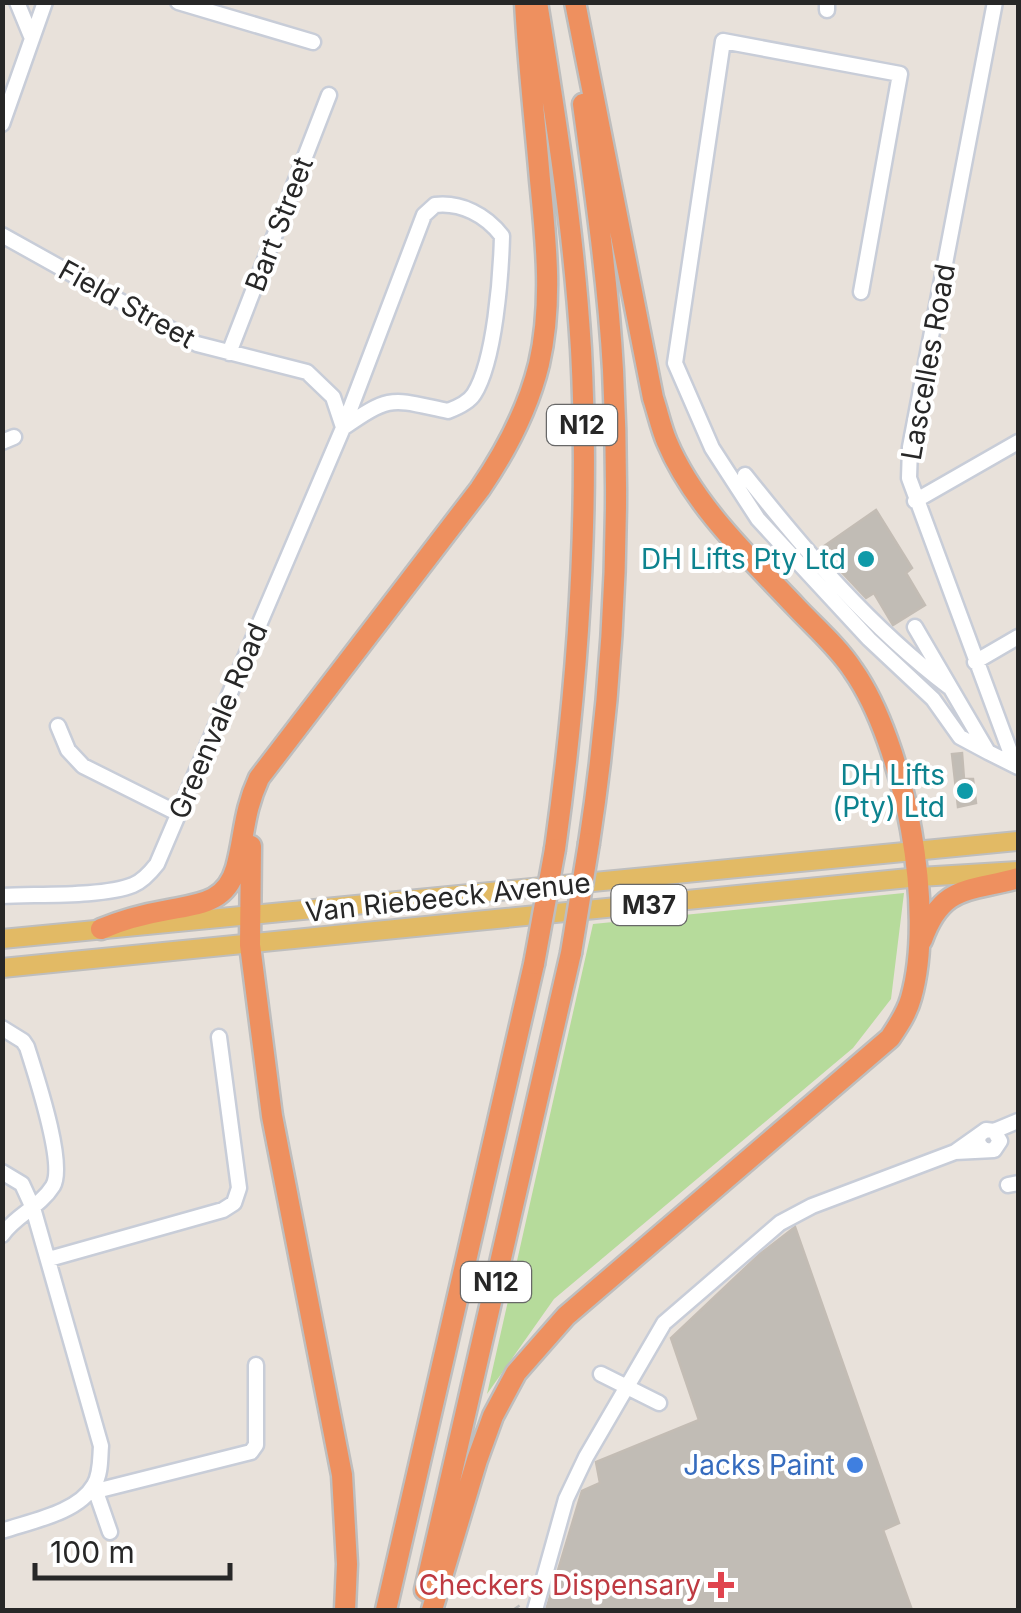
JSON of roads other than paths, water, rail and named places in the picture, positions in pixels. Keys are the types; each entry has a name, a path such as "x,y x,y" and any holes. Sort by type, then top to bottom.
{"highway":[{"path":"101,929 120,921 202,905 226,890 236,866 244,817 259,778 480,490 499,462 522,414 539,364 548,303 525,2"},
{"name":"N12","path":"386,1610 534,964 555,849 576,678 583,520 581,350 566,180 538,2"},
{"path":"572,2 653,398 667,442 725,531 853,669 893,752 919,877 916,966"},
{"name":"N12","path":"421,1610 571,953 601,767 616,527 613,368 572,2"},
{"path":"259,778 252,826 250,945 272,1116 342,1475 348,1564 346,1610"},
{"path":"432,1610 477,1460 516,1372 566,1316 890,1038 908,1006 916,966 935,909 956,894 1018,878"}],"main road":[{"name":"Van Riebeeck Avenue","path":"2,939 1018,841"},
{"name":"Van Riebeeck Avenue","path":"2,968 919,877 1018,871"}],"street":[{"path":"17,2 31,36"},
{"path":"2,124 46,2"},
{"path":"178,2 313,42"},
{"name":"Lascelles Road","path":"995,2 910,447 909,478 975,662 1018,767"},
{"path":"862,292 900,74 724,41 675,363 712,448 758,519 869,639 932,699 960,737 1018,767"},
{"name":"Bart Street","path":"228,353 328,95"},
{"name":"Greenvale Road","path":"2,896 113,890 133,885 148,876 157,864 343,428 424,215 435,205 452,204 483,217 502,236 502,274 488,354 474,395 448,411 401,401 379,402 343,428"},
{"name":"Field Street","path":"2,235 197,344 308,372 332,397 343,428"},
{"path":"915,501 1018,442"},
{"path":"745,476 827,575 901,650 949,687"},
{"path":"915,627 988,752"},
{"path":"975,662 1018,637"},
{"path":"58,726 68,750 83,766 179,814"},
{"path":"2,1028 27,1048 55,1153 55,1183 2,1235"},
{"path":"48,1259 223,1210 234,1203 239,1188 219,1038"},
{"path":"989,1140 1018,1121"},
{"path":"535,1610 566,1499 664,1322 780,1222 955,1152 989,1140 1018,1137"},
{"path":"2,1172 22,1184 33,1208 101,1446 95,1488 110,1532"},
{"path":"2,1531 73,1504 95,1488 249,1454 256,1445 256,1365"},
{"path":"601,1374 659,1403"}],"place":[{"name":"DH Lifts Pty Ltd","path":"866,559"},
{"name":"DH Lifts (Pty) Ltd","path":"965,791"},
{"name":"Jacks Paint","path":"855,1465"},
{"name":"Checkers Dispensary","path":"721,1585"}]}
